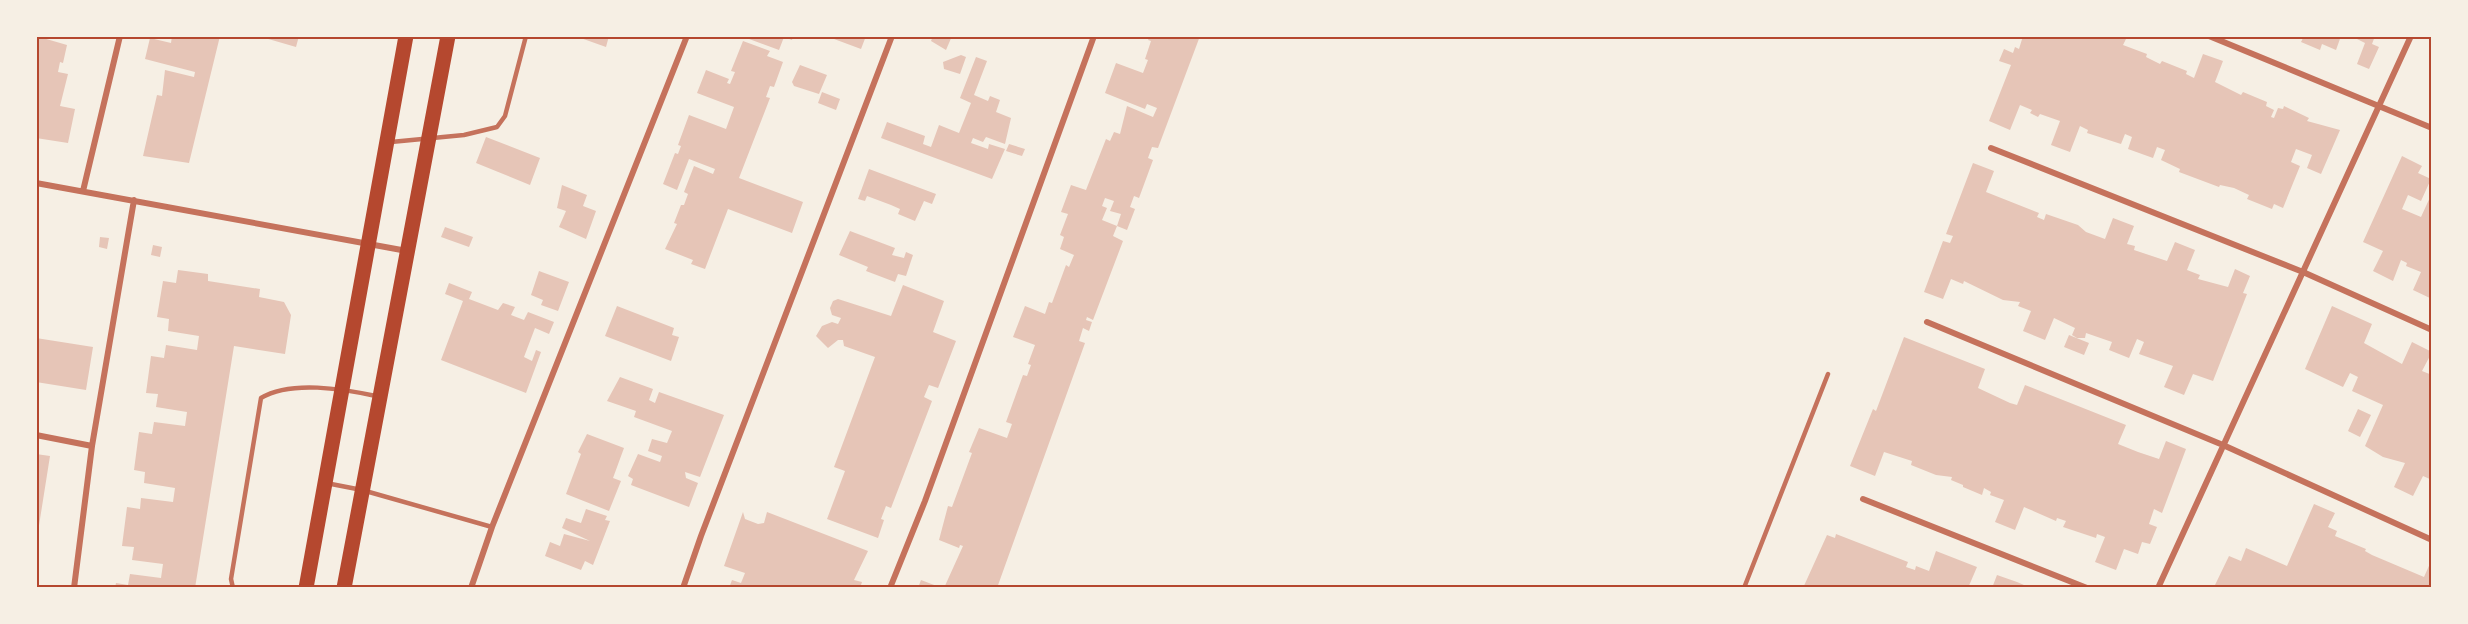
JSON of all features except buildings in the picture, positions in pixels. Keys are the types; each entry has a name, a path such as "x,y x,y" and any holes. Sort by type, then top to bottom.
{"main road":[{"path":"306,588 366,244 406,36"},
{"path":"344,588 448,36"}],"street":[{"path":"82,191 120,36"},
{"path":"471,588 492,527 687,36"},
{"path":"684,588 701,536 892,36"},
{"path":"890,588 926,501 1094,36"},
{"path":"2209,36 2432,128"},
{"path":"2158,588 2411,36"},
{"path":"1991,148 2303,272 2432,330"},
{"path":"36,183 407,251"},
{"path":"74,588 92,446 134,200"},
{"path":"1928,322 2223,445 2432,540"},
{"path":"36,435 92,446"},
{"path":"1863,499 2087,588"}],"lane":[{"path":"385,143 464,135 497,127 505,116 526,36"},
{"path":"1744,588 1828,374"},
{"path":"233,588 231,579 261,398 274,390 340,388 379,397"},
{"path":"324,483 362,490 492,527"}]}
